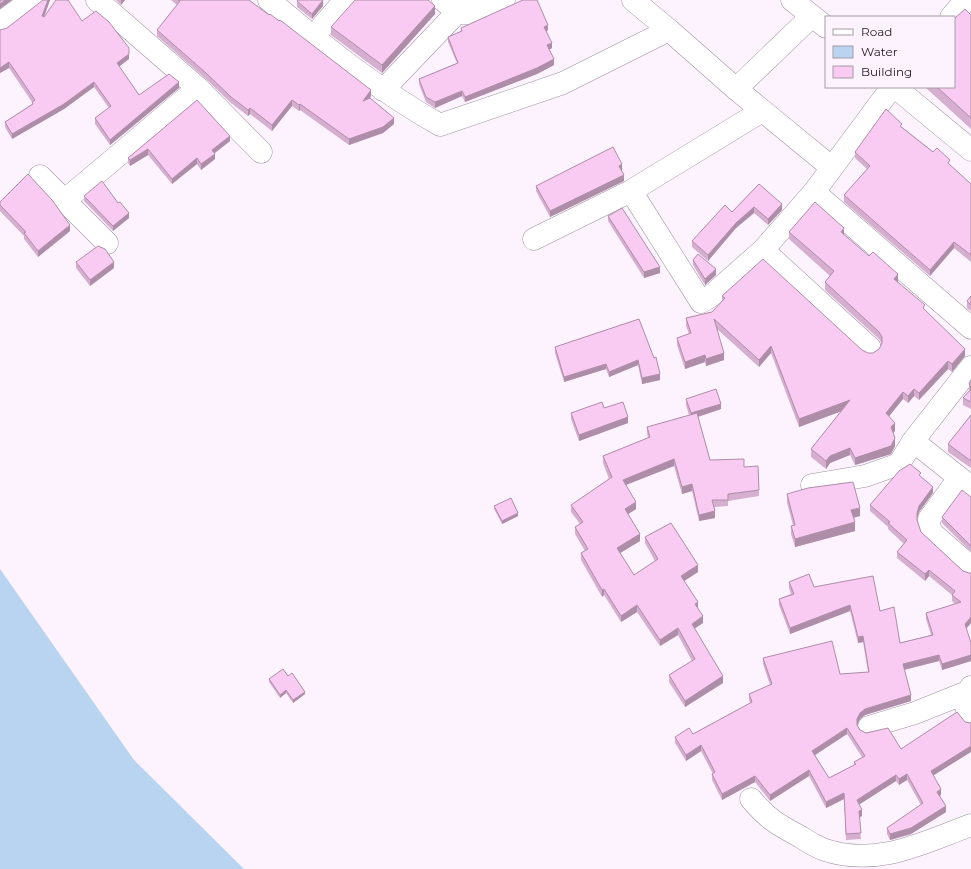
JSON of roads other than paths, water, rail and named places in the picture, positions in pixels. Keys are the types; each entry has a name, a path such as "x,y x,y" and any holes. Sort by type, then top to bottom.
{"street":[{"path":"0,23 32,0"},
{"path":"98,0 198,88 261,152"},
{"path":"270,0 313,37 382,90 440,125 563,83 669,30"},
{"path":"313,37 345,0"},
{"path":"382,90 456,4 472,12 504,0"},
{"path":"633,0 736,90 831,167"},
{"path":"736,90 819,21 792,0"},
{"path":"952,16 966,0"},
{"path":"64,201 198,88"},
{"path":"631,191 701,302 712,296 763,250 814,192 831,167 891,88"},
{"path":"896,88 971,150"},
{"path":"534,239 631,191 762,111"},
{"path":"40,176 107,243"},
{"path":"814,192 971,328"},
{"path":"763,250 870,348"},
{"path":"812,485 865,476 900,464 913,441 971,368"},
{"path":"913,441 965,482 930,519 929,526 932,533 971,567"},
{"path":"968,690 964,701 965,709 971,717"},
{"path":"869,727 915,713 968,690"},
{"path":"751,799 774,823 823,850 861,857 882,855 903,850 971,825"}],"water":[{"path":"0,569 134,760 244,869 0,869"}]}
